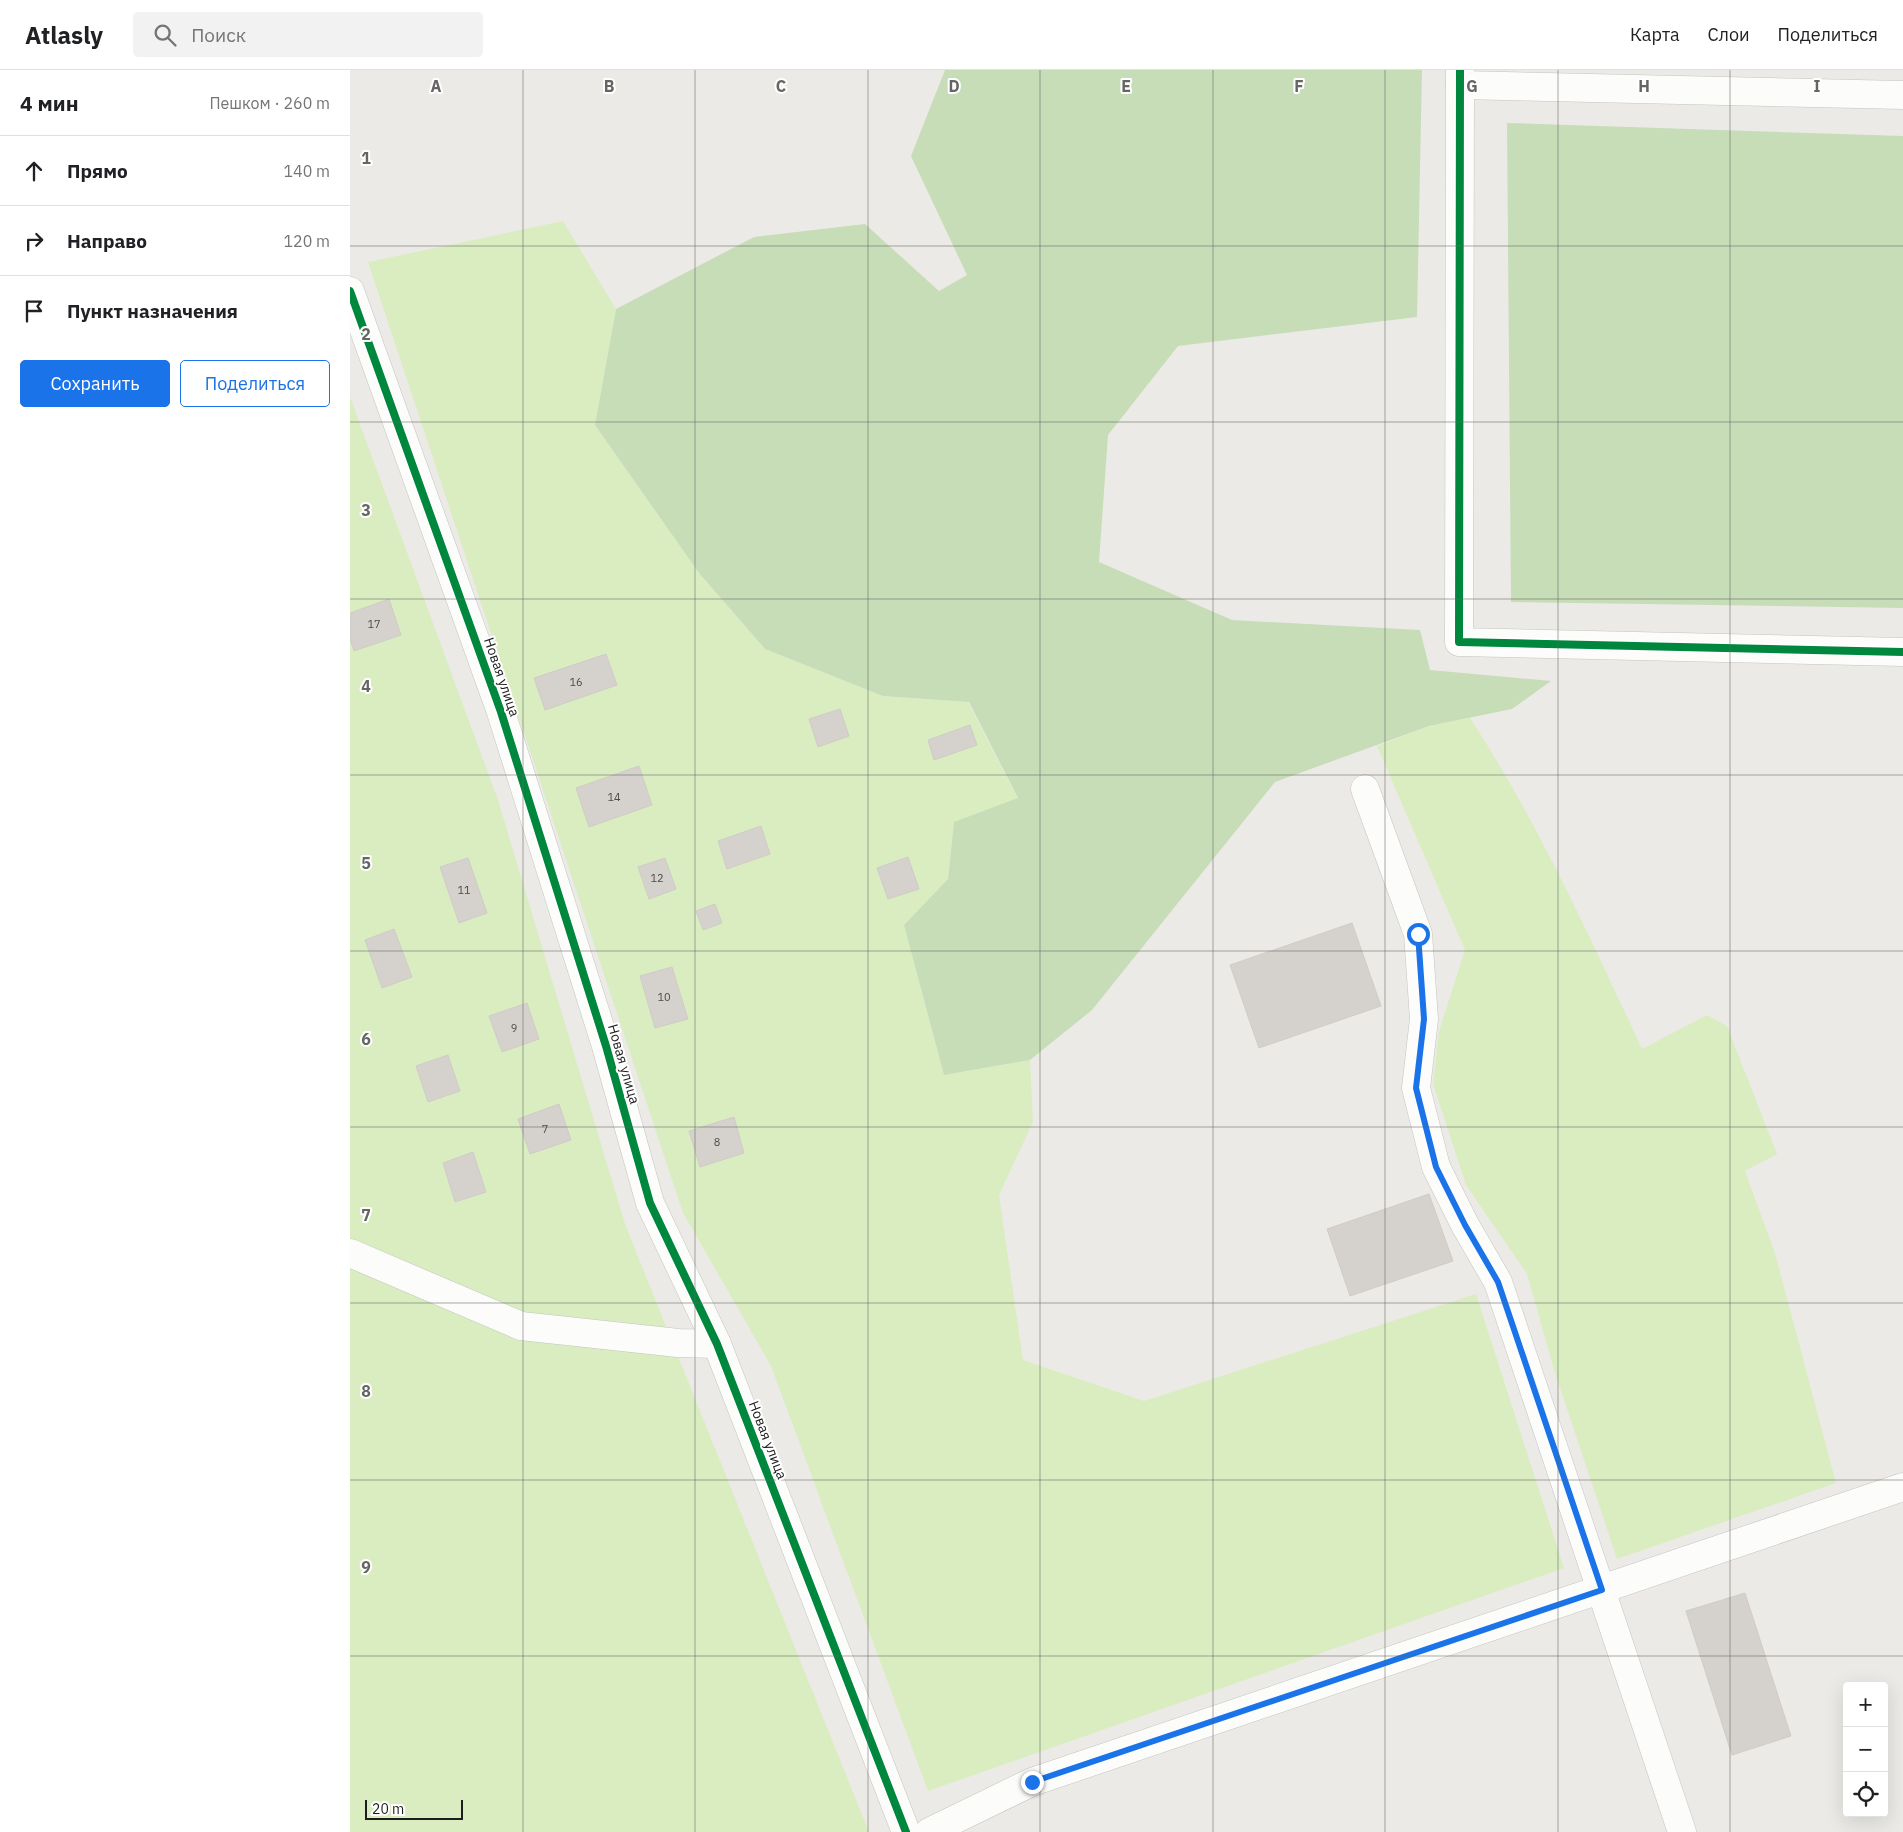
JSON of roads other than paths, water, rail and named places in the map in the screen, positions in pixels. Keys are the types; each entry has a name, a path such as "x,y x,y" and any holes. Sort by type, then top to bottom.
{"street":[{"path":"1903,95 1460,78 1459,642 1903,652"},
{"name":"Новая улица","path":"350,291 501,712 606,1046 650,1203 717,1344 906,1832"},
{"path":"1365,789 1418,934 1424,1019 1416,1088 1436,1167 1465,1225 1498,1282 1682,1832"},
{"path":"350,1253 521,1326 678,1343 717,1344"},
{"path":"929,1832 1032,1782 1903,1487"}]}
